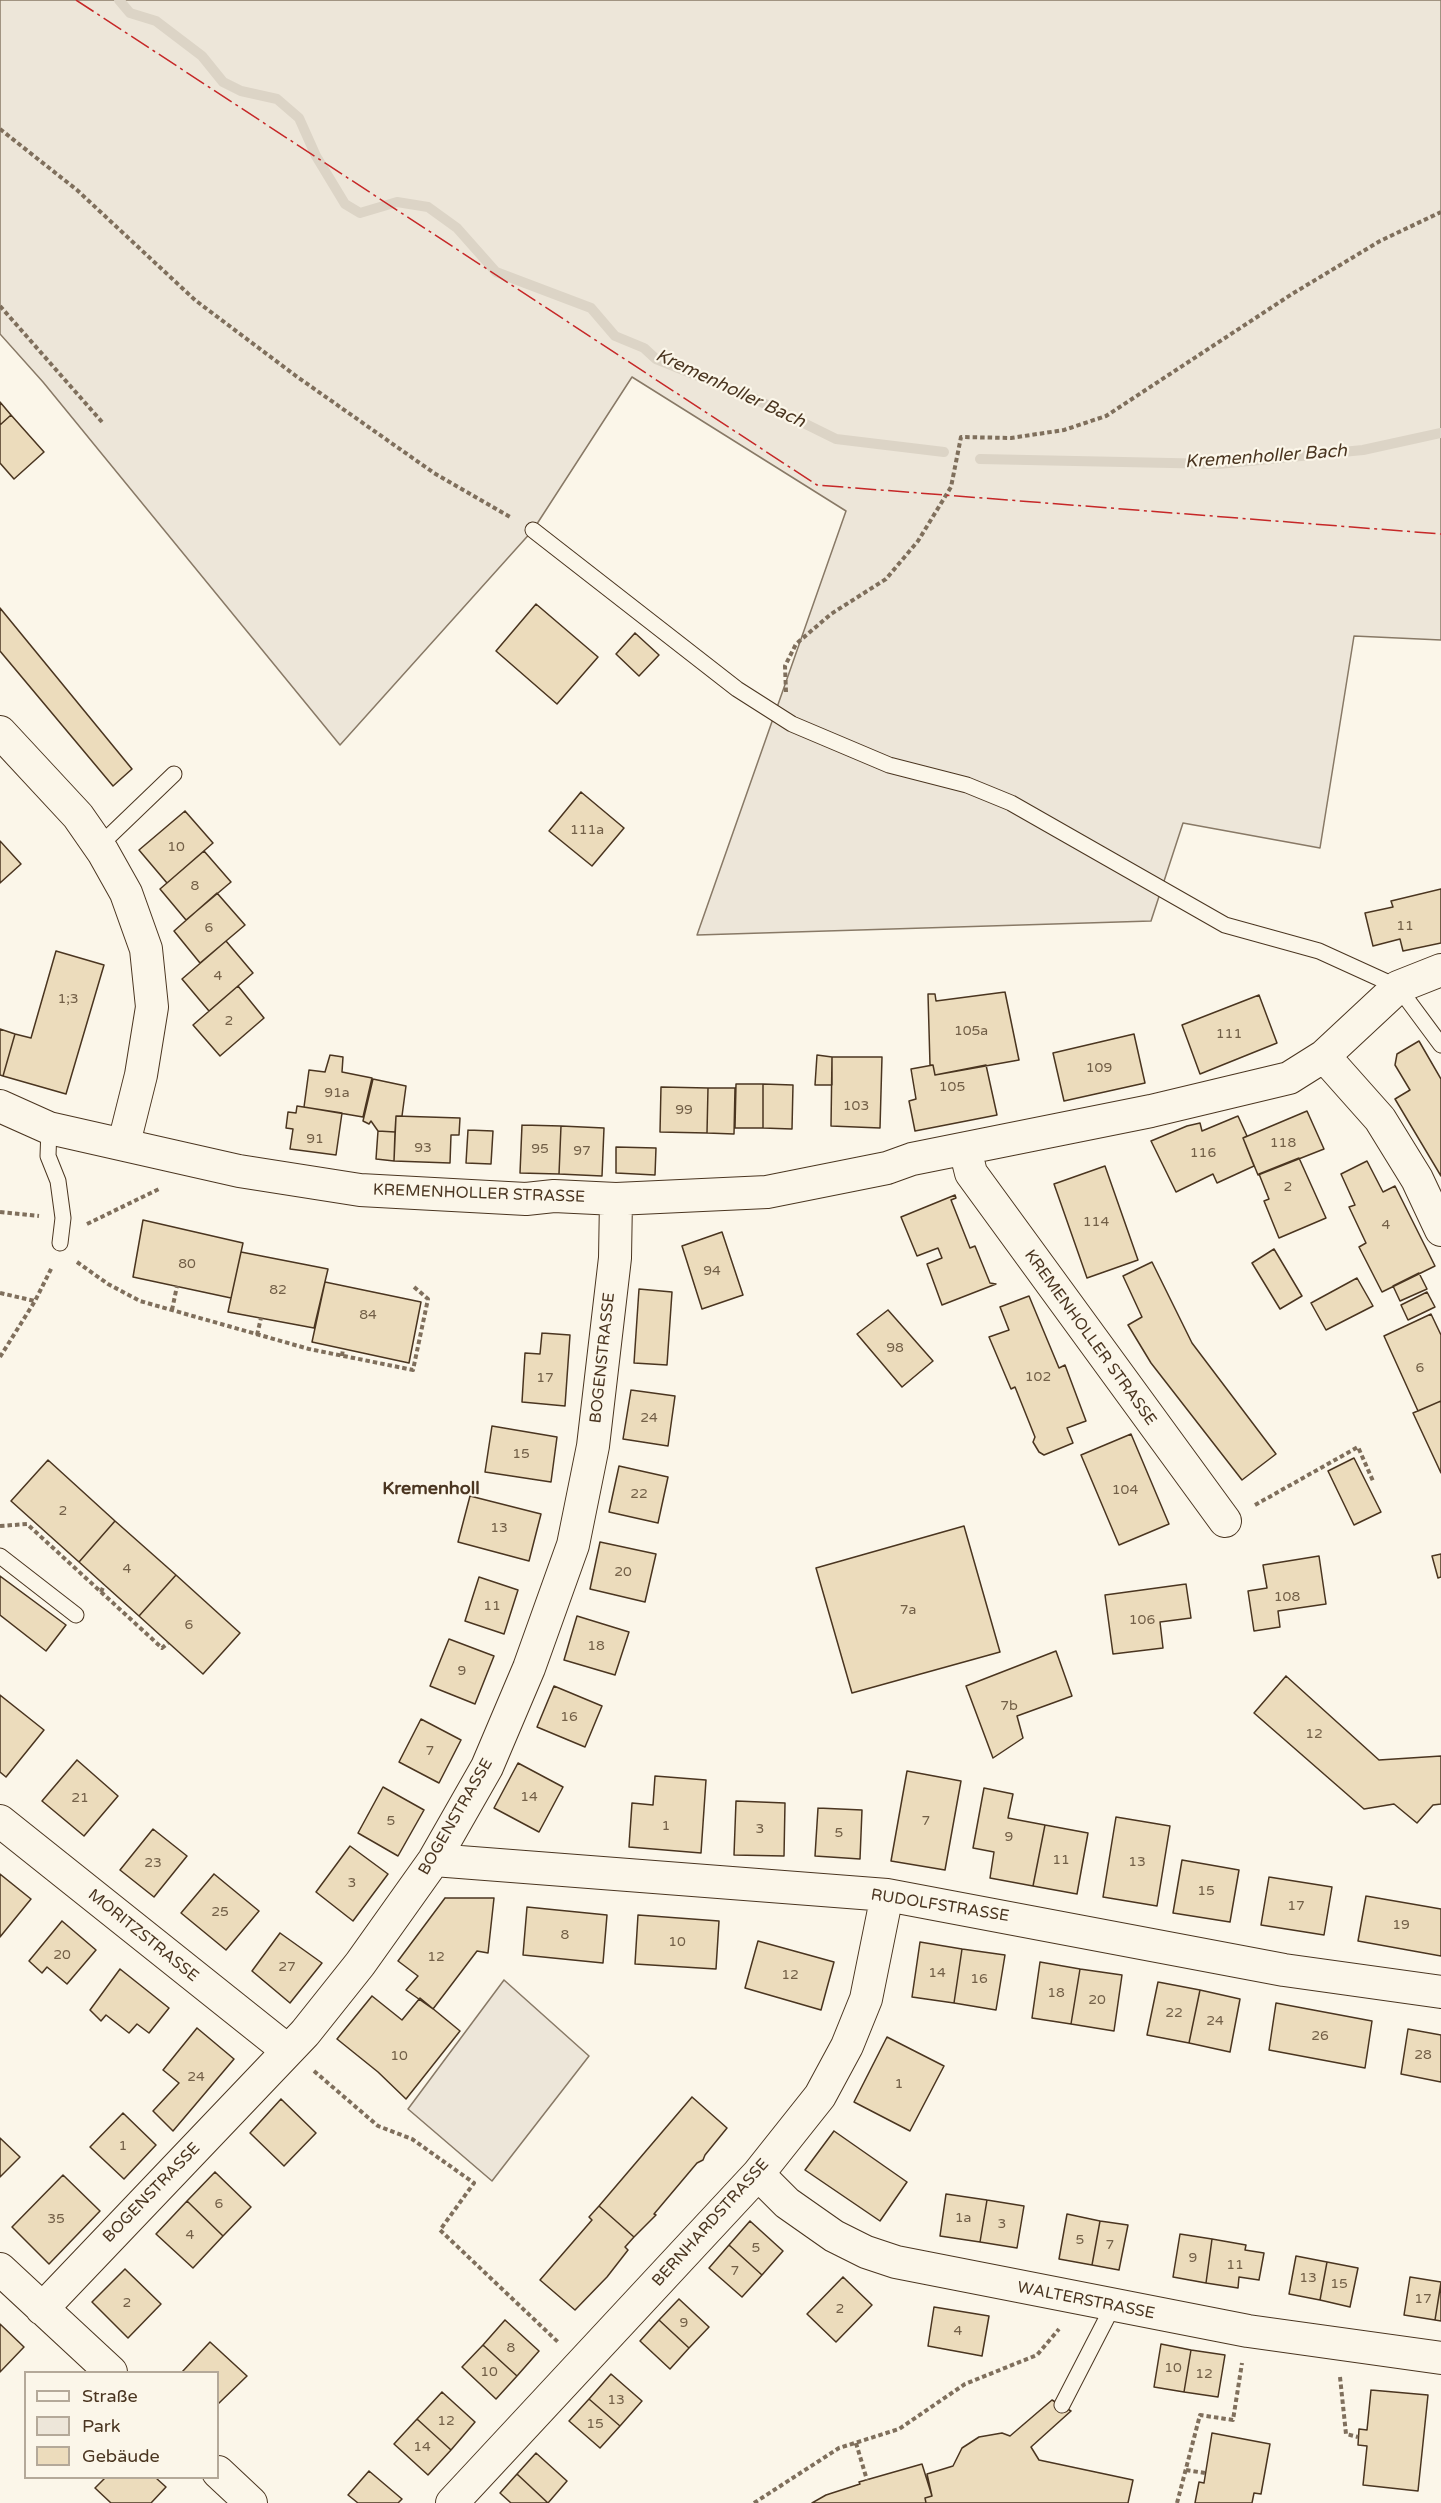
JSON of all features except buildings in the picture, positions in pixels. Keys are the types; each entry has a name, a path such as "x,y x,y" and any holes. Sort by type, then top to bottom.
{"street":[{"path":"0,732 78,816 126,893 146,949 152,1007 141,1075 124,1143"},
{"path":"1441,970 1398,987 1324,1056 1380,1119 1417,1179 1441,1230"},
{"name":"KREMENHOLLER STRASSE","path":"0,1106 49,1128 124,1143 239,1171 360,1190 526,1198 554,1196 616,1199 767,1192 1151,1111 1289,1078 1324,1056"},
{"name":"KREMENHOLLER STRASSE","path":"965,1149 971,1173 1225,1521"},
{"name":"BOGENSTRASSE","path":"42,2309 305,2033 360,1964 434,1860 487,1767 529,1668 573,1545 593,1446 615,1258 616,1199"},
{"name":"MORITZSTRASSE","path":"0,1821 287,2050"},
{"name":"RUDOLFSTRASSE","path":"434,1860 887,1895 1284,1970 1441,1992"},
{"name":"BERNHARDSTRASSE","path":"452,2503 758,2174 820,2096 847,2046 866,1999 887,1895"},
{"name":"WALTERSTRASSE","path":"758,2174 787,2203 834,2236 866,2252 896,2262 1083,2301 1248,2331 1441,2358"},
{"path":"0,2269 109,2371"},
{"path":"219,2473 251,2503"}],"lane":[{"path":"533,530 719,676 792,724 889,765 967,785 1011,803 1225,925 1319,951 1398,987 1441,1045"},
{"path":"98,847 174,774"},
{"path":"49,1128 48,1156 58,1181 63,1218 59,1246"},
{"path":"0,1556 76,1615"},
{"path":"1062,2405 1113,2306"}],"path":[{"path":"0,129 77,190 204,307 296,376 434,473 533,530"},
{"path":"792,724 786,690 785,666 796,644 831,614 886,579 918,541 951,487 961,437 1011,438 1064,430 1106,416 1302,288 1380,241 1441,212"},
{"path":"0,306 102,422"},
{"path":"0,1212 63,1218"},
{"path":"0,1357 50,1273 59,1246 108,1284 140,1301 257,1335 342,1356 413,1370 428,1299 412,1286"},
{"path":"172,1310 177,1286"},
{"path":"0,1293 35,1301"},
{"path":"257,1335 261,1318"},
{"path":"342,1356 343,1349"},
{"path":"1225,1521 1358,1447 1373,1481"},
{"path":"0,1526 27,1524 162,1648 168,1643"},
{"path":"41,1536 45,1532"},
{"path":"101,1592 104,1586"},
{"path":"287,2050 378,2126 412,2139 474,2183 440,2230 581,2364"},
{"path":"754,2503 762,2501 810,2464 856,2443 899,2429 965,2384 1037,2355 1083,2301"},
{"path":"1177,2503 1200,2415 1233,2420 1248,2331"},
{"path":"1337,2344 1346,2434 1358,2437"},
{"path":"856,2443 867,2480"},
{"path":"1186,2470 1205,2473"}],"green space":[{"path":"0,0 1441,0 1441,640 1354,636 1320,848 1183,823 1151,921 697,935 846,511 632,377 533,530 340,745 43,382 0,334"},
{"path":"504,1980 589,2056 492,2181 408,2109"}],"waterway":[{"name":"Kremenholler Bach","path":"119,0 130,13 156,21 202,56 223,82 241,91 277,99 299,118 316,156 345,204 360,213 397,202 428,207 457,228 496,272 591,308 615,336 644,348 656,359 753,398 836,439 944,452"},
{"name":"Kremenholler Bach","path":"980,459 1218,464 1363,450 1441,433"}],"power":[{"path":"76,0 817,485 1441,534"}],"district":[{"name":"Kremenholl","path":"431,1489"}]}
